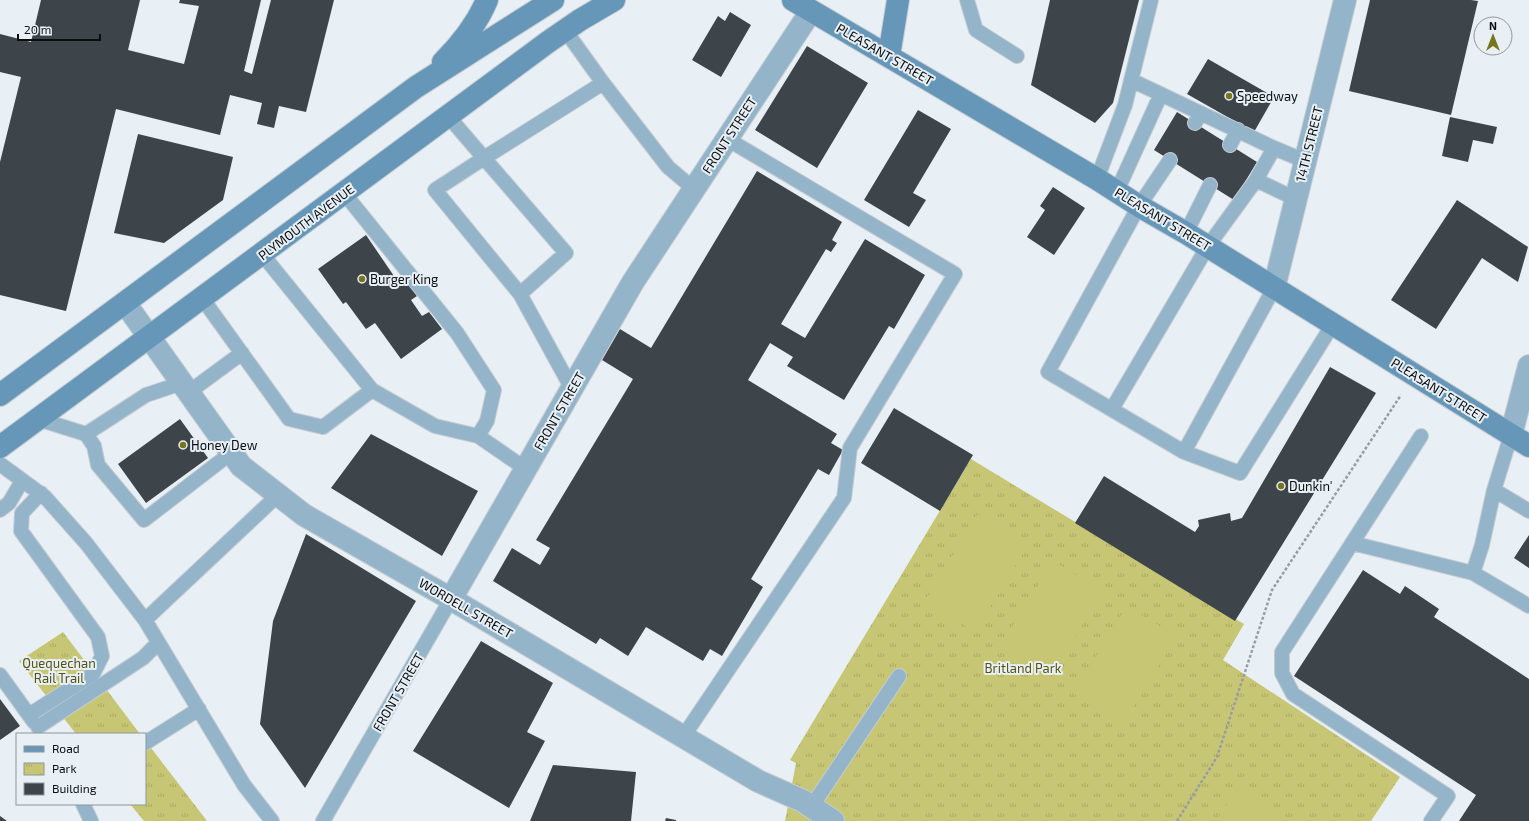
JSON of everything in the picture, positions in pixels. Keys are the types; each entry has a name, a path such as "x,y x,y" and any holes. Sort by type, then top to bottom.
{"main road":[{"path":"416,87 452,52 476,22 487,0"},
{"path":"0,395 416,87 553,0"},
{"name":"PLYMOUTH AVENUE","path":"0,447 565,30 614,0"},
{"path":"889,56 898,0"},
{"name":"PLEASANT STREET","path":"802,5 1208,246 1520,440"}],"street":[{"name":"14TH STREET","path":"1274,288 1344,0"},
{"name":"FRONT STREET","path":"451,599 633,282 727,139 802,5"},
{"name":"WORDELL STREET","path":"125,303 241,466 304,515 451,599 758,782 812,806 833,821"},
{"path":"1520,440 1529,366"}],"lane":[{"path":"967,0 976,30 1017,56"},
{"path":"1097,179 1124,105 1151,0"},
{"path":"565,30 603,83 668,167 694,189"},
{"path":"1131,80 1161,94 1198,118 1238,130 1274,148 1305,161"},
{"path":"572,389 520,294 435,190 603,83"},
{"path":"1117,191 1161,94"},
{"path":"448,116 566,253 520,294"},
{"path":"1230,145 1238,130"},
{"path":"683,737 844,498 850,448 955,274 727,139"},
{"path":"1112,409 1208,246 1256,180 1274,148"},
{"path":"1170,160 1140,206 1048,372 1184,452 1240,473 1333,324"},
{"path":"1256,180 1296,199"},
{"path":"1186,233 1210,185"},
{"path":"344,193 456,333 494,390 487,421 478,436"},
{"path":"262,254 372,390 435,426 478,436 526,469"},
{"path":"1184,452 1274,288"},
{"path":"202,298 289,418 323,427 372,390"},
{"path":"86,434 146,395 186,387 242,353"},
{"path":"38,419 86,434 94,446 98,465 144,520 232,453"},
{"path":"1421,436 1282,652 1282,673 1293,694 1448,796 1431,821"},
{"path":"1474,572 1482,545 1494,490 1520,440"},
{"path":"0,464 42,494 86,542 145,620 244,785 272,821"},
{"path":"0,510 10,504 22,481"},
{"path":"1494,490 1529,511"},
{"path":"29,715 93,674 102,656 98,638 21,531 22,513 42,494"},
{"path":"145,620 278,495"},
{"path":"1352,542 1474,572 1529,606"},
{"name":"FRONT STREET","path":"323,821 451,599"},
{"path":"0,675 40,731 143,658 158,643"},
{"path":"812,806 899,676"},
{"path":"146,742 199,709"},
{"path":"83,805 91,821"}],"path":[{"path":"1177,821 1218,757 1272,590 1414,374"}],"green space":[{"name":"Britland Park","path":"971,459 1244,624 1223,660 1400,777 1371,821 785,821 796,763 790,760"},
{"path":"978,514 1028,545 975,632 925,601"},
{"path":"1053,561 1103,592 1049,679 999,648"},
{"path":"1127,606 1177,637 1123,724 1073,693"},
{"name":"Quequechan Rail Trail","path":"63,632 139,733 75,733 19,661"},
{"path":"146,741 207,821 144,821 131,805 146,805"},
{"path":"1239,786 1292,821 1216,821"}],"building":[{"path":"41,0 140,0 128,50 184,64 199,6 179,3 180,0 261,0 244,71 252,74 271,0 334,0 306,112 279,106 274,128 257,124 262,103 230,95 220,135 116,109 66,311 0,295 0,162 21,77 0,72 0,34 31,42"},
{"path":"1050,0 1139,0 1113,103 1095,123 1031,85"},
{"path":"1370,0 1478,1 1474,16 1473,16 1473,22 1451,115 1349,91"},
{"path":"730,12 751,25 721,77 692,60 718,16 725,21"},
{"path":"807,46 868,83 817,168 755,130"},
{"path":"1208,59 1274,97 1254,132 1187,94"},
{"path":"918,110 951,129 913,193 926,200 909,227 864,200"},
{"path":"1177,112 1257,162 1234,200 1154,150"},
{"path":"1450,117 1497,127 1493,144 1473,140 1468,162 1442,156"},
{"path":"138,134 233,157 223,200 164,243 114,233"},
{"path":"757,171 842,222 832,240 837,243 831,252 826,249 781,324 805,338 865,239 925,275 894,329 889,326 844,400 787,366 793,357 770,343 748,380 837,434 831,443 843,450 829,475 818,469 751,579 763,587 722,656 710,649 703,661 646,627 628,656 600,638 596,644 493,581 512,548 540,565 550,548 536,540 633,379 602,360 620,329 651,348"},
{"path":"1053,187 1085,208 1054,255 1027,237 1045,210 1040,206"},
{"path":"1457,200 1528,247 1518,282 1482,258 1436,329 1391,300"},
{"path":"366,235 396,279 402,274 417,296 411,300 422,316 429,312 442,329 401,359 375,323 366,329 346,302 343,304 318,269"},
{"path":"1330,367 1376,393 1235,621 1075,523 1104,476 1195,532 1199,526 1198,520 1230,513 1231,521 1242,518"},
{"path":"894,408 973,455 940,511 861,463"},
{"path":"180,419 208,458 146,503 118,464"},
{"path":"371,434 478,491 442,556 331,488"},
{"path":"306,534 416,601 305,788 260,724 273,621"},
{"path":"1529,535 1529,568 1514,558"},
{"path":"1363,570 1400,594 1405,586 1439,609 1434,617 1529,679 1529,821 1459,821 1476,795 1294,676"},
{"path":"481,641 553,683 527,732 545,741 509,808 413,751"},
{"path":"0,699 20,726 0,740"},
{"path":"553,765 636,772 631,821 530,821"},
{"path":"0,816 7,821 0,821"},
{"path":"666,818 676,820 676,821 665,821"}],"place":[{"name":"Speedway","path":"1229,96"},
{"name":"Burger King","path":"362,279"},
{"name":"Honey Dew","path":"183,445"},
{"name":"Dunkin'","path":"1281,486"}]}
